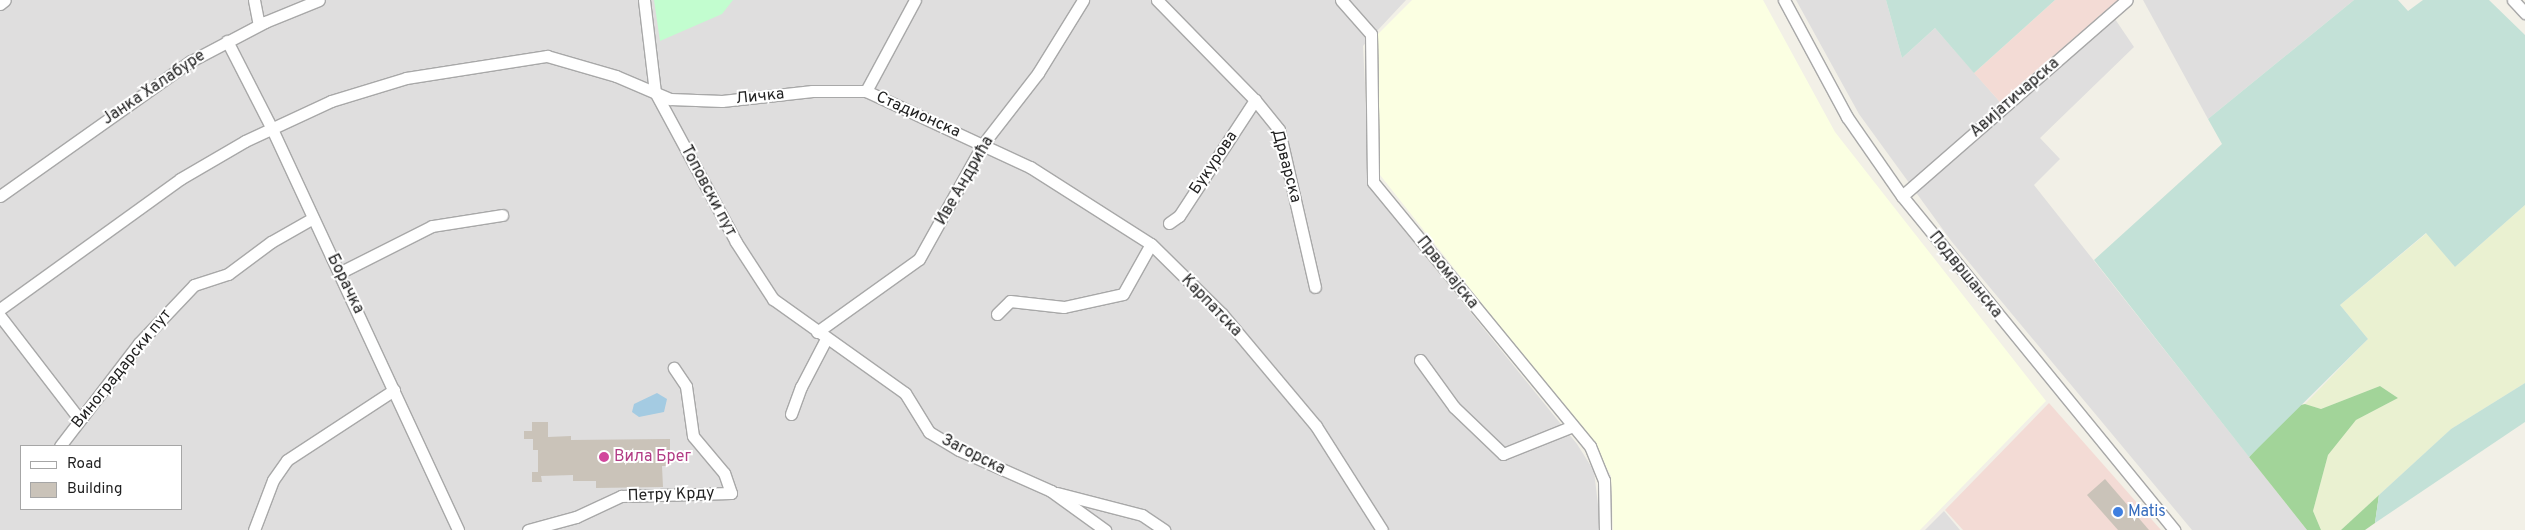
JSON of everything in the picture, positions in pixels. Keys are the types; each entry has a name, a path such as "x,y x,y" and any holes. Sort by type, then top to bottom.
{"street":[{"path":"0,4 5,0"},
{"path":"254,0 259,24"},
{"name":"Јанка Халабуре","path":"0,196 163,78 259,24 319,0"},
{"path":"644,0 655,92"},
{"name":"Стадионска","path":"915,0 866,91 983,144"},
{"name":"Иве Андрића","path":"791,414 800,386 821,336 919,259 983,144 1038,73 1083,0"},
{"name":"Дрварска","path":"1157,0 1256,100 1279,130 1315,287"},
{"name":"Првомајска","path":"1342,0 1371,34 1373,182 1590,446 1601,470 1605,530"},
{"name":"Подвршанска","path":"1784,0 1847,117 1902,196 2174,530"},
{"name":"Авијатичарска","path":"1902,196 2127,0"},
{"path":"2513,0 2525,13"},
{"name":"Борачка","path":"227,41 272,129 458,530"},
{"name":"Личка","path":"0,309 180,179 272,129 370,87 440,70 526,58 560,58 670,98 722,101 812,92 866,91"},
{"name":"Топовски пут","path":"655,92 764,288"},
{"name":"Букурова","path":"1169,222 1179,216 1256,100"},
{"name":"Карпатска","path":"983,144 1059,184 1151,244 1222,314 1316,426 1382,530"},
{"path":"339,273 432,226 502,215"},
{"name":"Виноградарски пут","path":"61,445 139,343 194,285 228,274 259,249 314,218"},
{"path":"997,314 1010,301 1064,308 1123,294 1151,244"},
{"name":"Загорска","path":"764,288 821,336 905,393 929,432 959,450 1051,491 1105,530"},
{"path":"0,316 80,420"},
{"path":"1420,360 1454,407 1503,454 1573,426"},
{"name":"Петру Крду","path":"576,517 591,508 635,494 732,491 724,473 693,436 686,386 674,368"},
{"path":"254,530 273,480 287,460 394,390"},
{"path":"1051,491 1142,515 1164,530"},
{"path":"528,530 576,517 577,530"}],"shaded area":[{"path":"0,0 1406,0 1363,46 1370,188 1577,444 1594,471 1601,530 0,530"},
{"path":"1412,0 1763,0 1835,132 2046,401 1920,530 1613,530 1611,476 1595,446 1380,175 1376,36"},
{"path":"1796,0 1886,0 1902,58 1935,28 2000,102 2115,19 2134,47 2040,138 2060,159 2034,185 2307,530 2192,530 1952,242 1859,114"},
{"path":"1886,0 2055,0 1974,73 1935,28 1902,58"},
{"path":"2055,0 2118,0 2000,102 1974,73"},
{"path":"2143,0 2354,0 2208,119"},
{"path":"2354,0 2398,0 2408,11 2423,0 2489,0 2525,35 2525,205 2455,267 2426,233 2340,305 2368,339 2249,457 2094,260 2222,144 2208,119"},
{"path":"2525,205 2525,383 2451,429 2341,530 2321,530 2313,511 2328,455 2356,420 2398,398 2380,386 2321,409 2305,404 2368,339 2340,305 2427,233 2455,267"},
{"path":"2525,383 2525,422 2375,523 2379,495 2451,429"},
{"path":"657,393 667,399 664,412 639,417 632,412 634,404"},
{"path":"2049,403 2161,530 1963,530 1945,510"},
{"path":"1944,511 1960,530 1925,530"}],"green space":[{"path":"654,0 733,0 722,14 660,41"},
{"path":"2380,386 2398,398 2356,420 2328,455 2313,511 2321,530 2307,530 2249,457 2296,406 2305,404 2321,409"},
{"path":"2379,495 2375,523 2365,530 2341,530"}],"building":[{"name":"Вила Брег","path":"532,422 548,422 548,437 571,436 571,440 670,439 670,466 662,466 663,487 596,488 596,481 573,481 573,475 541,476 542,482 532,482 532,472 538,472 538,450 533,450 533,439 524,439 524,431 532,431"},
{"name":"Matis","path":"2105,479 2149,530 2118,530 2087,495"}],"place":[{"name":"Вила Брег","path":"604,457"},
{"name":"Matis","path":"2118,512"}]}
